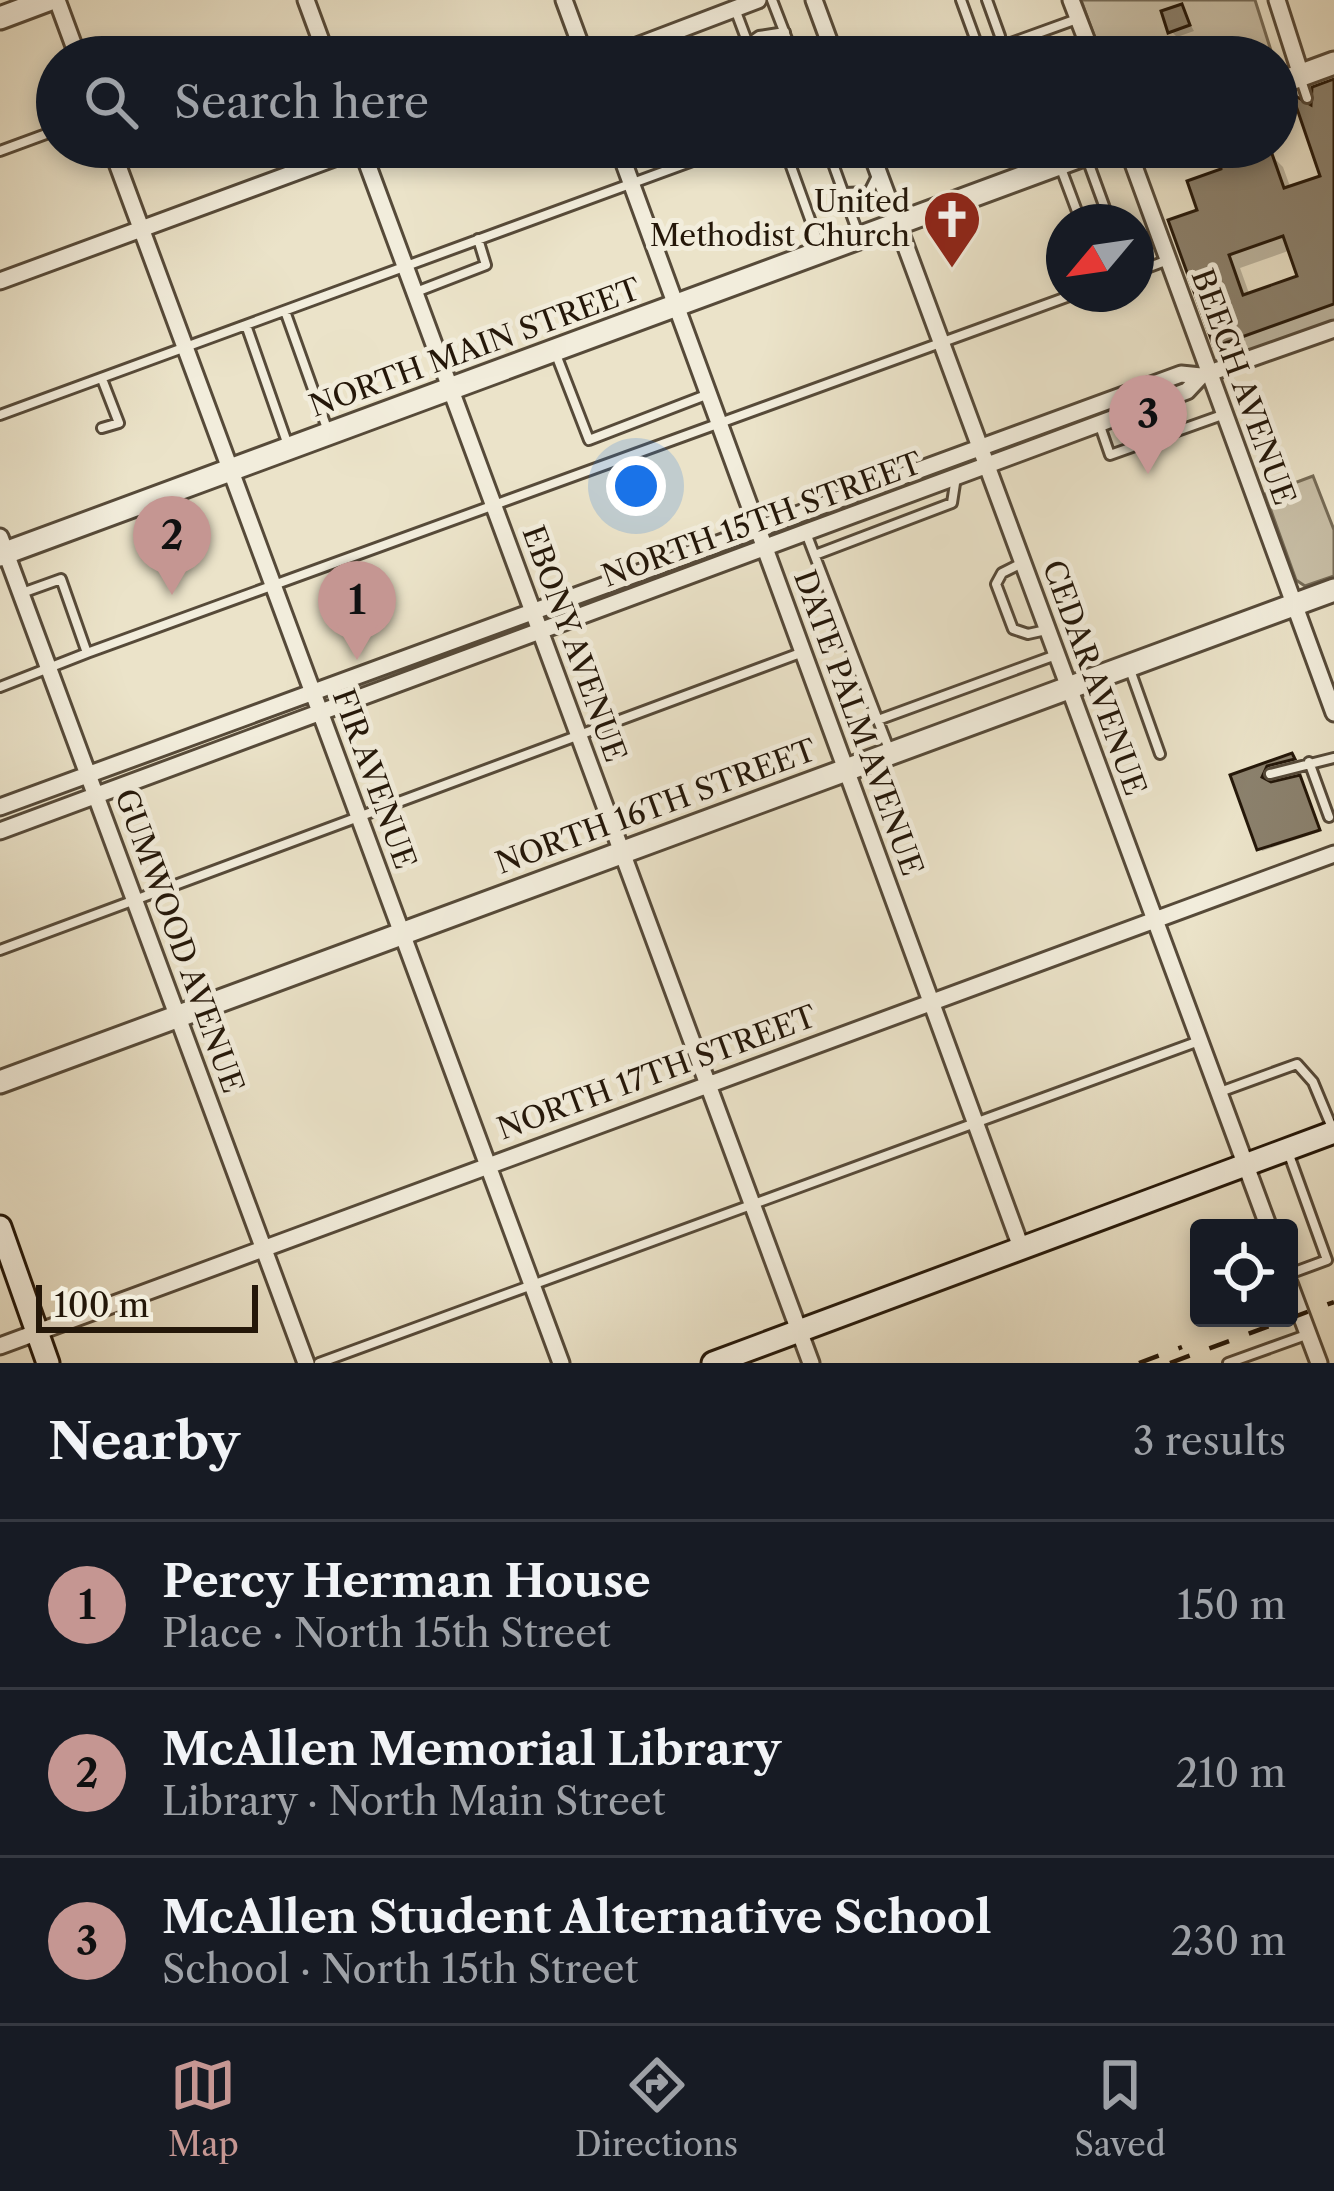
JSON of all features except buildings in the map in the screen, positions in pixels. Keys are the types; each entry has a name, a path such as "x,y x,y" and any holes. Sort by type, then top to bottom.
{"street":[{"path":"0,18 52,0 68,36"},
{"path":"306,0 319,36"},
{"path":"564,0 577,36"},
{"path":"664,36 758,0"},
{"path":"814,0 827,36"},
{"path":"1071,0 1085,36"},
{"path":"1277,0 1284,36"},
{"path":"1298,77 1333,68"},
{"name":"FIR AVENUE","path":"119,168 561,1363"},
{"path":"0,281 306,168"},
{"name":"EBONY AVENUE","path":"369,168 811,1363"},
{"name":"DATE PALM AVENUE","path":"626,168 1022,1250"},
{"name":"CEDAR AVENUE","path":"876,168 1266,1219"},
{"name":"NORTH MAIN STREET","path":"2,548 230,470 860,238 1026,168"},
{"name":"BEECH AVENUE","path":"1135,168 1206,375 1225,414 1332,703"},
{"name":"NORTH 15TH STREET","path":"0,831 1187,392 1206,375 1334,329"},
{"name":"NORTH 15TH STREET","path":"0,807 1181,374 1206,375"},
{"name":"GUMWOOD AVENUE","path":"2,548 306,1363"},
{"name":"NORTH 16TH STREET","path":"0,1082 1334,590"},
{"name":"NORTH 17TH STREET","path":"0,1346 1334,854"},
{"path":"713,1363 1334,1132"},
{"path":"0,1228 48,1363"},
{"path":"1298,1305 1319,1363"}],"lane":[{"path":"772,0 786,36"},
{"path":"961,0 974,36"},
{"path":"987,0 1000,36"},
{"path":"735,9 746,36"},
{"path":"1029,36 1078,18"},
{"path":"758,36 785,32"},
{"path":"1298,86 1307,98"},
{"path":"0,151 36,138"},
{"path":"0,415 675,168"},
{"path":"792,168 821,250"},
{"path":"834,168 860,238"},
{"path":"1061,168 1075,204"},
{"path":"1098,168 1105,204"},
{"path":"843,193 868,192 878,173"},
{"path":"414,293 486,265 478,239"},
{"path":"1154,265 1169,260"},
{"path":"0,687 1046,304"},
{"path":"284,311 328,434"},
{"path":"246,325 289,448"},
{"path":"554,351 590,440 709,394"},
{"path":"102,379 119,422 102,428"},
{"path":"1099,424 1110,455 1225,414"},
{"path":"815,555 952,503 956,477"},
{"path":"805,532 890,752"},
{"path":"1022,562 1002,573 996,584 1013,628 1028,634 1047,629"},
{"path":"21,593 61,579 87,653"},
{"path":"0,950 803,652"},
{"path":"878,720 1056,655"},
{"path":"1128,666 1160,754"},
{"path":"1270,774 1334,758"},
{"path":"1308,761 1329,817"},
{"path":"319,1363 1199,1041"},
{"path":"1219,1093 1298,1064 1313,1082 1334,1132"},
{"path":"1287,1148 1327,1260 1298,1274"},
{"path":"1228,1363 1308,1334"}],"shaded area":[{"path":"1081,0 1255,0 1266,36 1094,36"},
{"path":"1313,476 1334,530 1334,576 1305,586 1296,580 1265,494"}],"railway":[{"path":"1170,1363 1334,1302"},
{"path":"1139,1363 1182,1347"}],"place":[{"name":"United Methodist Church","path":"952,270"},
{"name":"McAllen Student Alternative School","path":"1148,474"},
{"name":"McAllen Memorial Library","path":"172,595"},
{"name":"Percy Herman House","path":"357,660"}]}
